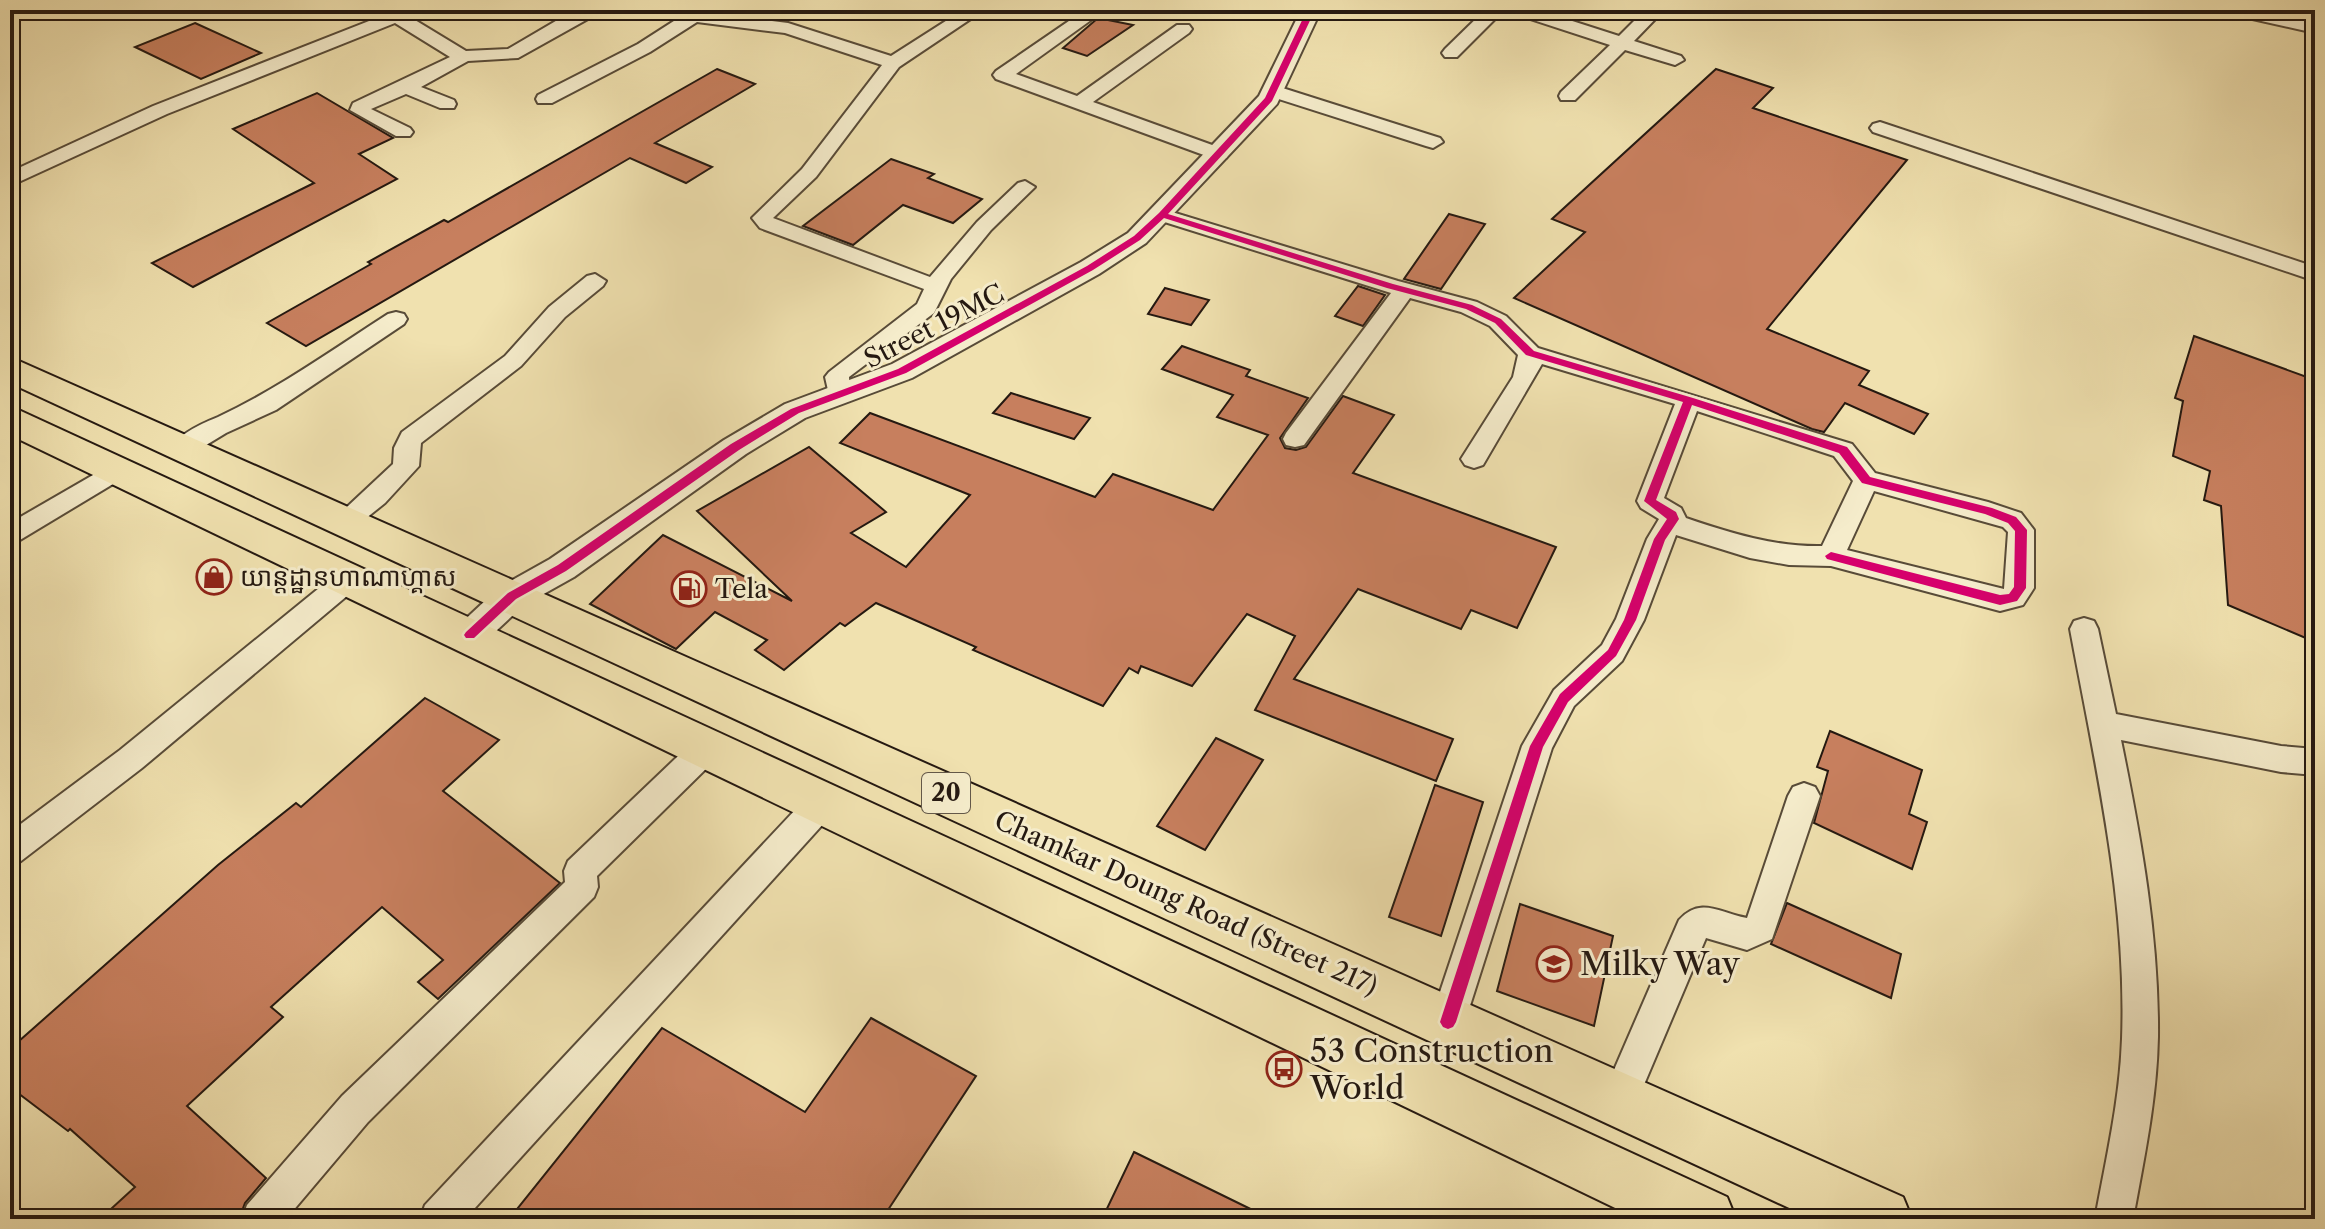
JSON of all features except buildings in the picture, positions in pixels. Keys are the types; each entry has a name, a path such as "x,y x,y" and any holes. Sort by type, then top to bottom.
{"main road":[{"name":"Chamkar Doung Road (Street 217)","path":"10,369 1881,1219"},
{"name":"20","path":"10,419 1705,1219"}],"street":[{"path":"403,132 359,109 463,57 509,55 572,19 595,10"},
{"path":"645,10 781,27 893,63"},
{"path":"781,27 805,10"},
{"path":"935,286 767,224 762,218 809,173 893,63 975,10"},
{"path":"1096,10 1002,75 1219,154"},
{"name":"Street 19MC","path":"470,635 512,596 562,568 735,447 795,411 902,371 1114,254 1162,215 1273,91 1311,10"},
{"path":"1451,53 1495,10"},
{"path":"1521,10 1675,60"},
{"path":"1568,96 1655,10"},
{"path":"2236,10 2315,28"},
{"path":"10,180 160,110 404,13 463,57"},
{"path":"545,99 644,48 691,18"},
{"path":"1079,103 1183,29"},
{"path":"406,87 447,104"},
{"path":"1273,91 1433,142"},
{"path":"1880,128 2315,274"},
{"path":"838,393 837,377 841,372 926,308 935,286 984,226 1025,187"},
{"path":"1162,215 1405,289 1452,300 1485,313 1510,331 1530,353 1843,450 1866,480 2012,520 2021,530 2020,588 2013,598 2000,600 1831,556 1802,558 1756,551 1671,523"},
{"path":"346,520 376,497 406,466 406,448 411,438 513,361 557,312 595,281"},
{"path":"1295,439 1405,289"},
{"path":"184,447 217,427 267,404 396,319"},
{"path":"1474,459 1525,377 1530,365 1530,353"},
{"path":"1448,1022 1537,746 1564,698 1612,653 1630,620 1660,539 1671,523 1672,515 1650,501 1689,400"},
{"path":"10,536 119,469"},
{"path":"1831,556 1866,480"},
{"path":"10,851 131,759 350,578"},
{"path":"2084,629 2125,834 2137,946 2140,1039 2127,1147 2114,1219"},
{"path":"2102,724 2281,759 2315,762"},
{"path":"261,1219 355,1109 582,887 580,871 708,747"},
{"path":"1619,1100 1691,931 1700,921 1747,934 1760,928 1804,796"},
{"path":"439,1219 823,802"}],"cycle path":[{"path":"470,635 512,596 562,568 735,447 795,411 902,371 1090,268 1137,238 1269,99 1311,10"},
{"path":"1162,215 1390,286 1469,307 1498,321 1530,353 1843,450 1866,480 1988,511 2012,520 2021,530 2020,588 2013,598 2000,600 1831,556"},
{"path":"1448,1022 1537,746 1564,698 1612,653 1630,620 1660,539 1673,519 1672,515 1650,501 1689,400"}],"place":[{"name":"យាន្ដដ្ឋានហាណាហ្គាស","path":"214,577"},
{"name":"Tela","path":"689,589"},
{"name":"Milky Way","path":"1554,964"},
{"name":"53 Construction World","path":"1284,1069"}]}
